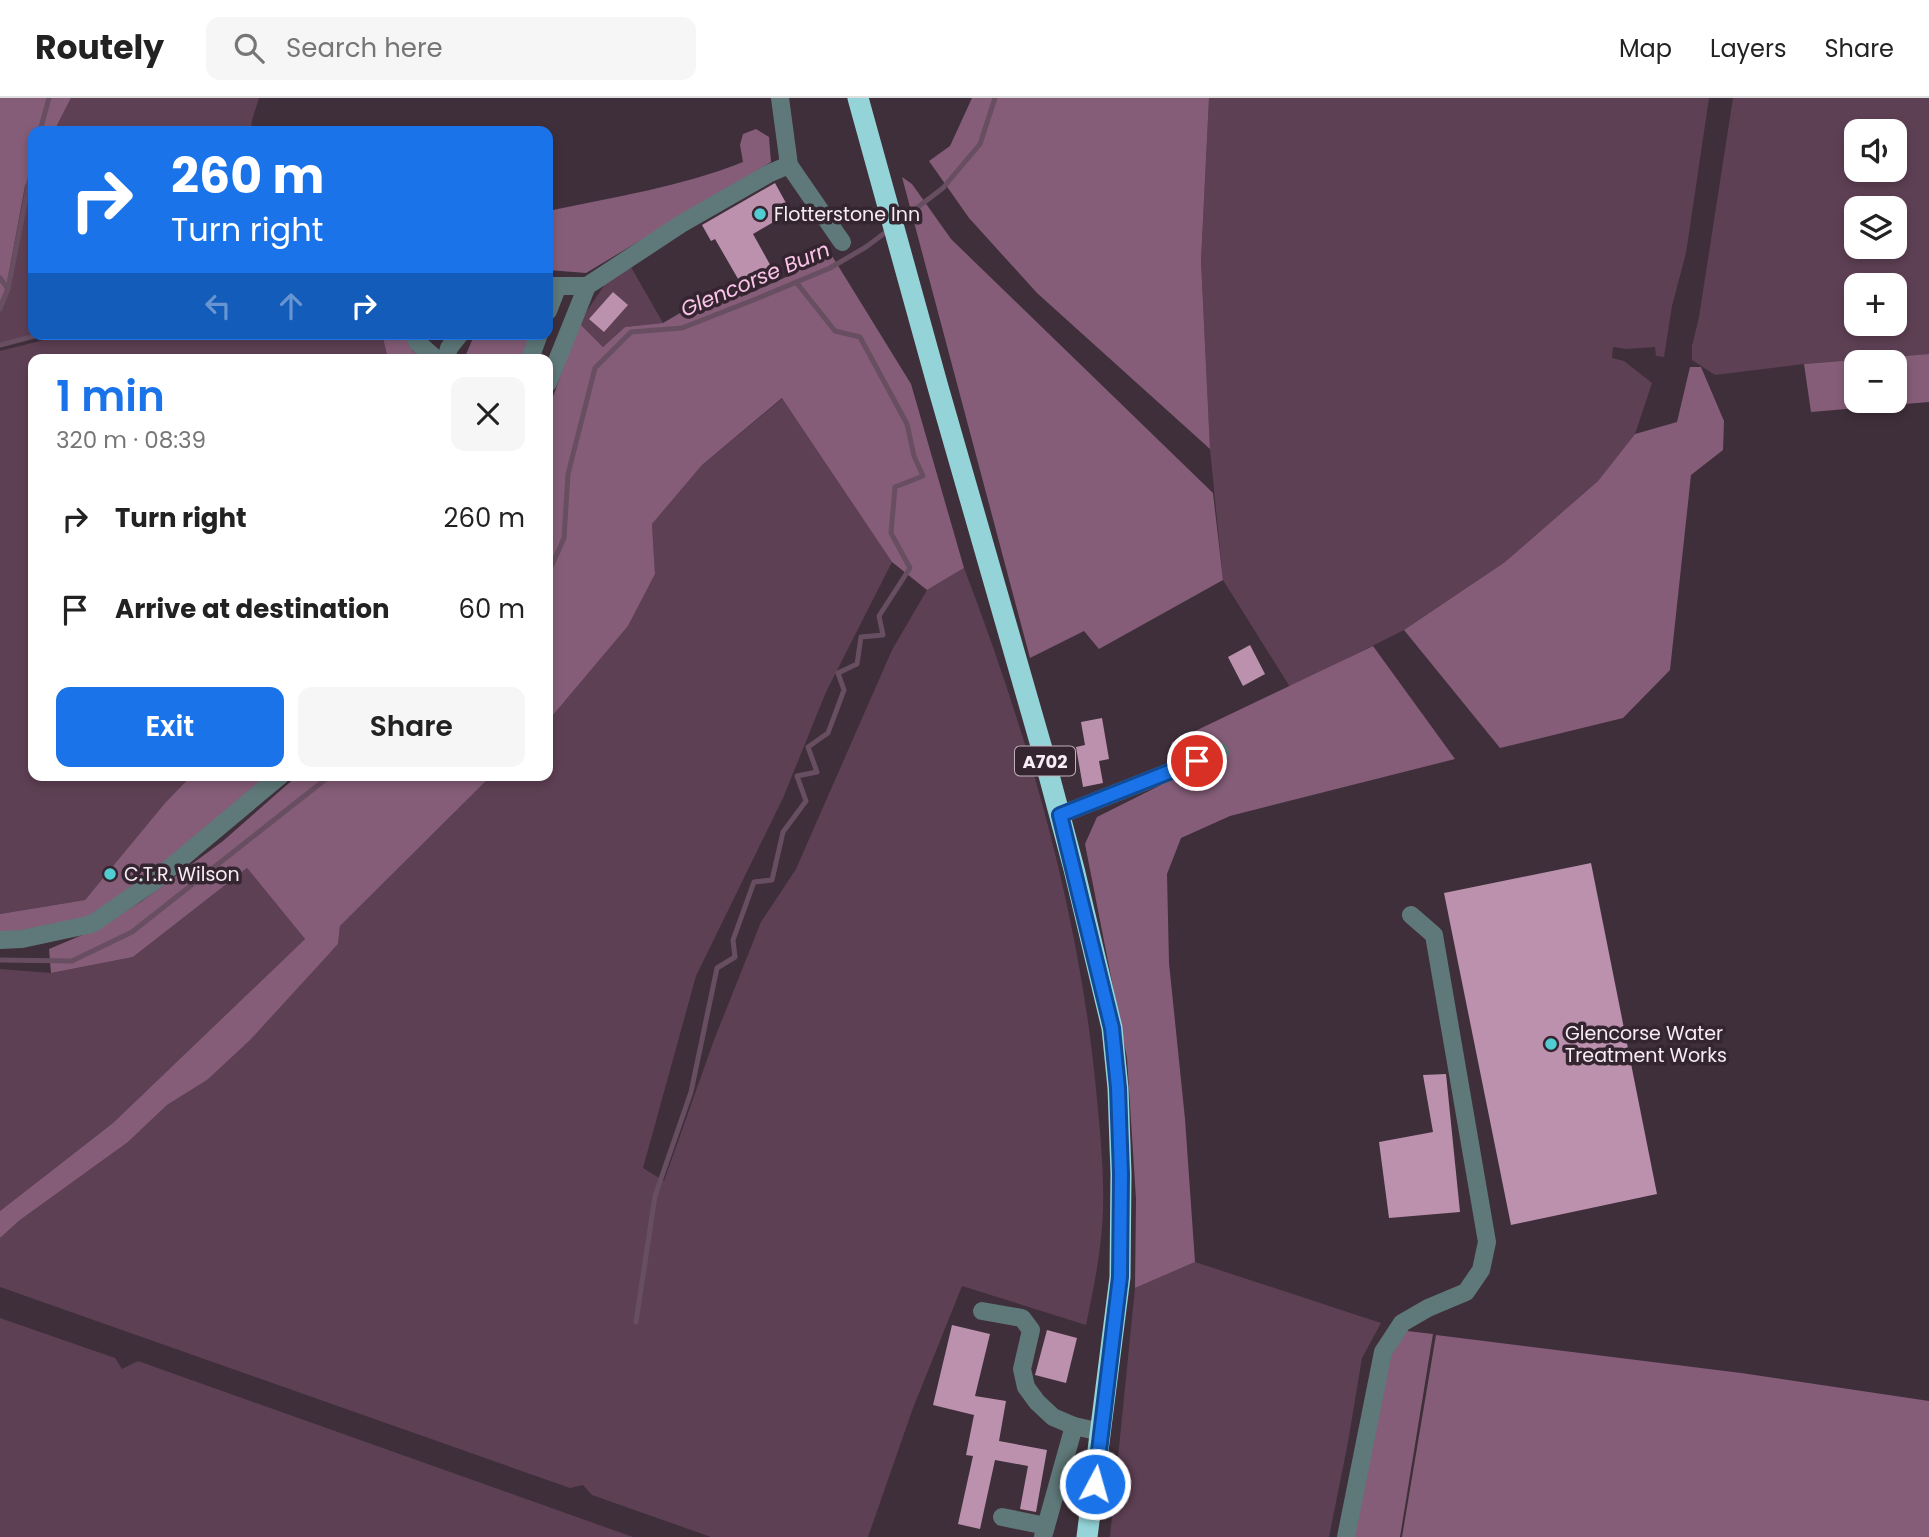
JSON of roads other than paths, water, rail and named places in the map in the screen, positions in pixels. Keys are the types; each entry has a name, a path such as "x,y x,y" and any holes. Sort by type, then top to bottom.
{"highway":[{"name":"A702","path":"858,98 1060,815 1112,1028 1118,1088 1121,1174 1120,1277 1087,1537"}],"lane":[{"path":"780,98 789,165 842,242"},
{"path":"553,287 587,286 681,224 789,165"},
{"path":"553,371 587,286"},
{"path":"417,340 430,354"},
{"path":"1060,815 1220,752"},
{"path":"0,940 22,939 92,924 153,882 274,781"},
{"path":"1346,1537 1382,1352 1402,1322 1466,1292 1481,1270 1487,1242 1434,935 1411,915"},
{"path":"982,1311 1022,1318 1031,1330 1022,1369 1026,1387 1037,1402 1053,1417 1074,1426 1101,1432"},
{"path":"1002,1517 1044,1532 1074,1426"}],"waterway":[{"path":"41,126 49,98"},
{"name":"Glencorse Burn","path":"897,223 943,188 980,144 995,98"},
{"path":"0,309 8,289 28,188"},
{"name":"Glencorse Burn","path":"553,563 564,538 568,474 595,368 631,332 682,328 756,299 830,268 890,229"},
{"path":"0,278 8,289"},
{"path":"636,1322 655,1196 691,1092 717,968 735,957 733,940 754,882 772,880 783,832 806,801 797,776 817,772 808,747 828,733 844,690 838,673 857,664 861,637 883,635 879,616 910,568 891,533 895,487 923,476 914,456 907,424 860,337 835,331 796,282"},
{"path":"0,345 28,338"},
{"name":"Glencorse Burn","path":"0,960 72,961 132,932 323,781"}],"place":[{"name":"Flotterstone Inn","path":"760,214"},
{"name":"C.T.R. Wilson","path":"110,874"},
{"name":"Glencorse Water Treatment Works","path":"1551,1044"}]}
